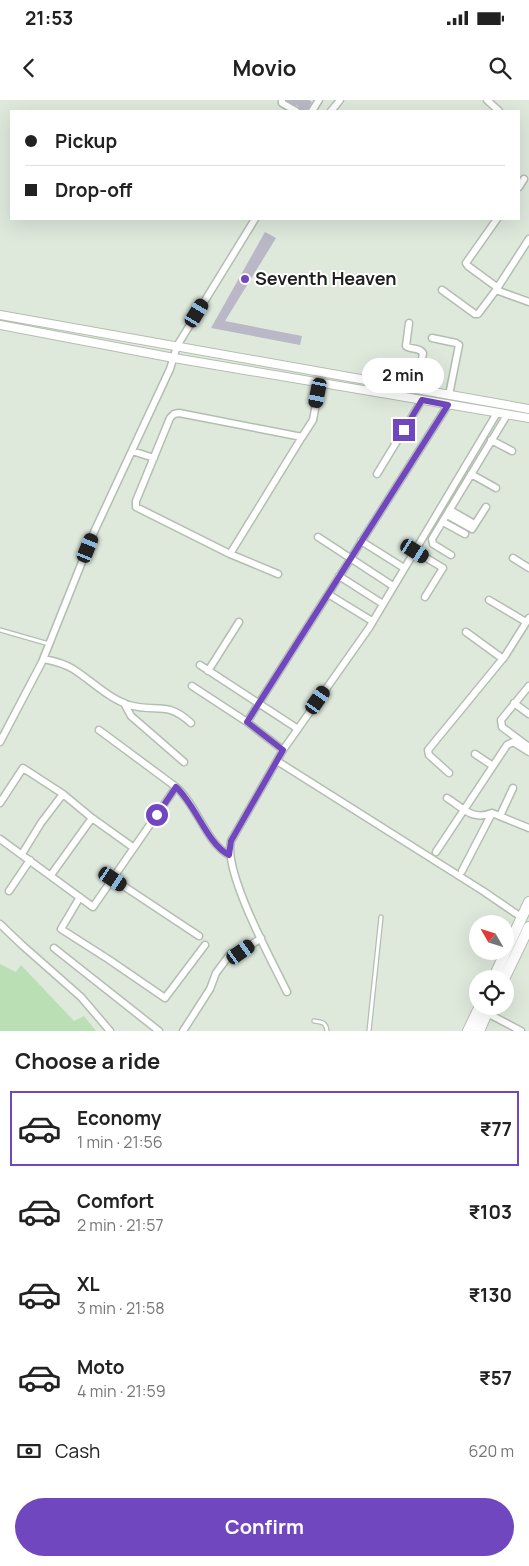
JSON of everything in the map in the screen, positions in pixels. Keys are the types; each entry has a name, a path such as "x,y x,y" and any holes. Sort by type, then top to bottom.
{"main road":[{"path":"497,970 529,902"},
{"path":"508,970 529,927"},
{"path":"468,1031 481,1015"},
{"path":"479,1031 484,1015"}],"street":[{"path":"282,100 282,103 294,110"},
{"path":"332,110 340,100"},
{"path":"487,100 498,110"},
{"path":"520,185 524,179"},
{"path":"0,742 44,659 94,532 174,358 177,346 254,220"},
{"path":"496,220 466,263 497,289 529,302"},
{"path":"442,290 477,315 497,289 529,239"},
{"path":"0,315 529,409"},
{"path":"409,322 406,346 420,350 423,353 416,389"},
{"path":"0,325 174,358 529,418"},
{"path":"432,338 456,342 459,345 449,395"},
{"path":"230,554 313,420 320,382"},
{"path":"377,474 422,400"},
{"path":"247,722 448,405"},
{"path":"278,574 230,554 136,507 136,501 170,418 174,414 179,413 302,437"},
{"path":"287,992 241,894 229,855 231,841 283,750 372,622 497,413"},
{"path":"451,555 432,542 507,415"},
{"path":"491,440 512,451"},
{"path":"132,451 154,458"},
{"path":"471,474 496,488"},
{"path":"448,513 472,529 486,507"},
{"path":"448,513 471,522"},
{"path":"443,522 465,534"},
{"path":"318,537 394,586"},
{"path":"361,541 404,568"},
{"path":"415,551 444,568 425,597"},
{"path":"512,558 529,568"},
{"path":"339,576 383,604"},
{"path":"328,594 372,622"},
{"path":"449,773 429,755 428,750 503,659 528,620 488,600"},
{"path":"208,670 239,622"},
{"path":"466,632 503,659"},
{"path":"44,659 71,668 124,703 173,710 191,723"},
{"path":"200,666 298,729"},
{"path":"192,686 247,722 283,750"},
{"path":"529,686 501,720 501,725 529,747"},
{"path":"124,703 131,716 184,762"},
{"path":"514,704 529,714"},
{"path":"99,730 176,787 192,807 218,847 229,855"},
{"path":"436,852 510,742 529,752"},
{"path":"475,754 493,766"},
{"path":"277,761 483,891 522,918"},
{"path":"0,803 23,768 63,794 92,818 134,848"},
{"path":"0,839 93,907 176,787"},
{"path":"500,816 513,788"},
{"path":"22,854 63,794"},
{"path":"447,798 473,816 485,816 492,813 529,828"},
{"path":"462,871 492,813"},
{"path":"51,875 92,818"},
{"path":"9,891 30,860"},
{"path":"113,879 199,936"},
{"path":"80,898 60,929 165,998 205,944"},
{"path":"0,924 81,997 110,1031"},
{"path":"183,1031 210,989 216,972 231,953 241,952 261,938"},
{"path":"54,948 159,1031"},
{"path":"496,1015 521,1031"}],"lane":[{"path":"0,630 50,644"},
{"path":"369,1031 381,917"},
{"path":"314,1021 323,1022 327,1031"}],"green space":[{"path":"0,964 16,972 21,965 74,1021 84,1016 96,1031 0,1031"}],"building":[{"path":"287,100 309,100 312,102 308,110 297,110 299,107 296,105 294,108 285,103"},
{"name":"Seventh Heaven","path":"265,232 276,238 225,321 302,336 300,345 211,328"}],"place":[{"name":"Seventh Heaven","path":"245,279"}],"route":[{"path":"157,815 176,787 186,798 218,847 229,855 231,841 283,750 247,722 448,405 422,400 404,430"}]}
